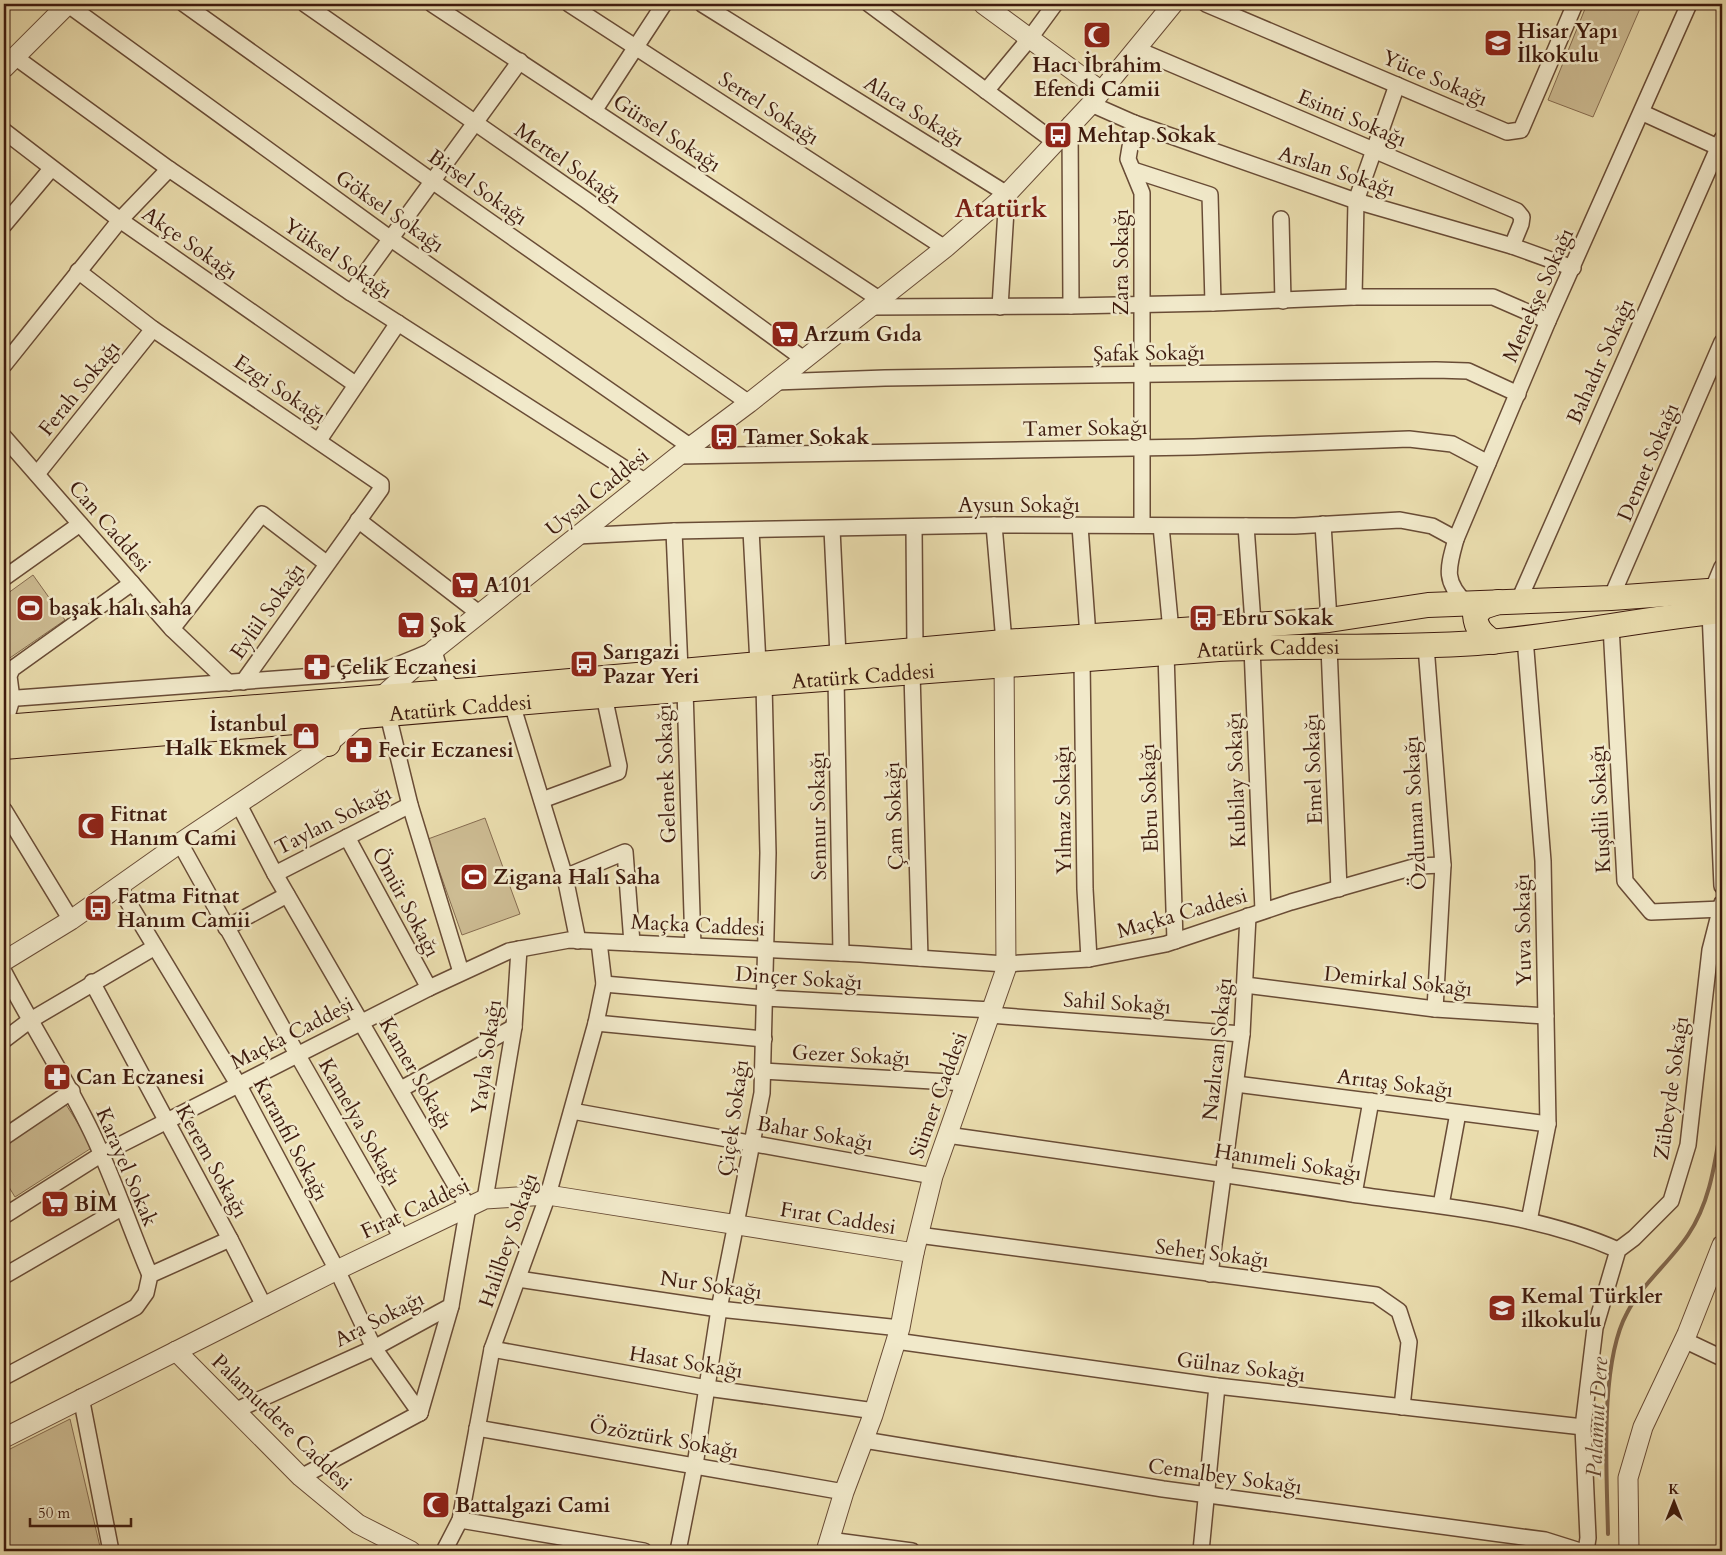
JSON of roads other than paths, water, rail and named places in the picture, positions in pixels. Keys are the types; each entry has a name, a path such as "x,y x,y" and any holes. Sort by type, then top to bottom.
{"main road":[{"name":"Atatürk Caddesi","path":"1004,654 1082,660 1253,623 1330,620 1394,610 1466,603 1611,598 1717,601"},
{"path":"1493,642 1480,632 1476,625 1475,615 1483,607 1509,601"},
{"name":"Atatürk Caddesi","path":"4,747 327,732 385,705 458,691 682,680 913,662 1004,654 1088,636 1252,648 1397,648 1493,642 1611,626 1717,601"},
{"path":"1394,610 1406,617 1413,632 1410,640 1397,648"},
{"name":"Atatürk Caddesi","path":"4,726 308,702 385,705 512,704 604,696 682,680"},
{"path":"308,702 327,732"}],"street":[{"path":"10,62 67,4"},
{"name":"Göksel Sokağı","path":"67,4 685,451"},
{"name":"Birsel Sokağı","path":"184,4 432,181 749,403"},
{"name":"Mertel Sokağı","path":"305,4 586,200 805,360"},
{"name":"Gürsel Sokağı","path":"432,4 520,61 875,303"},
{"name":"Sertel Sokağı","path":"569,4 945,248"},
{"path":"594,111 664,4"},
{"name":"Alaca Sokağı","path":"702,4 1007,194"},
{"path":"869,4 1055,142"},
{"path":"983,4 1030,38 1096,97"},
{"path":"986,91 1030,38 1055,4"},
{"name":"Uysal Caddesi","path":"385,705 434,650 685,451 805,360 945,248 1007,194 1096,97 1173,4"},
{"name":"Yüce Sokağı","path":"1206,4 1507,132 1521,130 1574,4"},
{"name":"Menekşe Sokağı","path":"1466,603 1456,593 1448,580 1450,559 1456,539 1548,321 1690,4"},
{"name":"Esinti Sokağı","path":"1136,49 1517,212 1522,217 1521,224 1512,246"},
{"path":"351,293 520,61"},
{"name":"Yüksel Sokağı","path":"10,62 351,293 646,482"},
{"path":"1354,297 1356,201 1397,85"},
{"name":"Arslan Sokağı","path":"1096,97 1134,123 1356,201 1512,246 1572,268"},
{"path":"1642,113 1721,145"},
{"name":"Zara Sokağı","path":"1134,123 1128,159 1142,193 1142,525"},
{"path":"1070,124 1071,306"},
{"name":"Akçe Sokağı","path":"4,131 120,220 356,384"},
{"name":"Bahadır Sokağı","path":"1509,601 1721,145"},
{"path":"4,225 51,168"},
{"path":"4,365 120,220 169,170"},
{"path":"1134,170 1210,195 1213,302"},
{"path":"1000,307 1007,194"},
{"path":"1282,219 1283,301"},
{"name":"Ezgi Sokağı","path":"78,271 153,329 319,440 381,484 380,489 326,563"},
{"path":"875,303 1000,307 1142,305 1354,297 1494,297 1548,321"},
{"path":"319,440 398,324"},
{"name":"Ferah Sokağı","path":"37,474 153,329"},
{"name":"Demet Sokağı","path":"1611,598 1722,342"},
{"name":"Şafak Sokağı","path":"776,382 885,378 1302,370 1452,370 1468,371 1518,394"},
{"name":"Can Caddesi","path":"4,437 172,629 236,682"},
{"name":"Tamer Sokağı","path":"685,451 1142,448 1409,439 1452,444 1488,463"},
{"path":"172,629 262,514 326,563"},
{"path":"358,520 480,614"},
{"name":"Aysun Sokağı","path":"577,536 674,531 994,525 1246,526 1400,520 1432,526 1456,539"},
{"path":"4,578 80,524"},
{"path":"1323,524 1330,620"},
{"path":"994,525 1004,654"},
{"path":"1080,526 1088,636"},
{"name":"Ebru Sokağı","path":"1161,526 1168,642 1175,941"},
{"path":"1246,526 1253,623"},
{"name":"Çam Sokağı","path":"914,527 913,662 920,958"},
{"name":"Sennur Sokağı","path":"832,529 837,667 840,953"},
{"name":"Çiçek Sokağı","path":"678,1551 695,1465 719,1309 762,1093 768,853 761,674 751,530"},
{"name":"Gelenek Sokağı","path":"674,531 682,680 692,946"},
{"name":"Eylül Sokağı","path":"236,682 326,563"},
{"path":"1722,568 1717,601 1722,886"},
{"path":"4,726 9,676 12,669 132,583"},
{"name":"Kuşdili Sokağı","path":"1611,626 1625,881 1651,912 1722,907"},
{"name":"Yuva Sokağı","path":"1525,638 1542,861 1548,1124 1529,1221"},
{"name":"Özduman Sokağı","path":"1426,646 1443,865 1435,1008"},
{"name":"Emel Sokağı","path":"1330,647 1338,889"},
{"name":"Kubilay Sokağı","path":"1252,648 1263,911"},
{"path":"8,699 383,671 434,650 438,667 447,683 458,691"},
{"name":"Sümer Caddesi","path":"828,1546 844,1492 875,1411 898,1335 916,1244 933,1176 991,1013 1005,964 1004,654"},
{"name":"Yılmaz Sokağı","path":"1082,660 1085,889 1089,960"},
{"path":"542,800 618,772 619,766 604,696"},
{"path":"512,704 565,877 578,941"},
{"path":"385,705 410,805 461,972"},
{"path":"4,961 70,920 238,804 327,732"},
{"name":"Kamer Sokağı","path":"238,804 275,874 401,1089 477,1203"},
{"name":"Taylan Sokağı","path":"275,874 410,805"},
{"path":"4,810 70,920"},
{"name":"Ömür Sokağı","path":"347,837 428,988"},
{"name":"Kamelya Sokağı","path":"180,843 226,928 402,1238"},
{"path":"565,877 625,852 632,943"},
{"name":"Maçka Caddesi","path":"4,1216 102,1154 428,988 461,972 519,949 568,940 840,953 1005,964 1089,960 1175,941 1263,911 1417,866 1443,865"},
{"name":"Karanfil Sokağı","path":"119,887 238,1084 337,1270 374,1348 420,1413"},
{"path":"226,928 287,894"},
{"name":"Zübeyde Sokağı","path":"1618,1250 1634,1238 1671,1201 1685,1154 1710,950 1722,907"},
{"name":"Nazlıcan Sokağı","path":"1210,1274 1242,1034 1248,916"},
{"name":"Halilbey Sokağı","path":"444,1551 460,1520 492,1349 548,1195 596,1023 604,984 599,942"},
{"path":"4,1040 29,1021 92,982 155,947"},
{"name":"Yayla Sokağı","path":"477,1203 514,1027 519,949"},
{"name":"Karayel Sokak","path":"4,972 29,1021 72,1092 102,1154 132,1234 150,1275"},
{"name":"Kerem Sokağı","path":"92,982 265,1308"},
{"name":"Dinçer Sokağı","path":"604,984 765,998 991,1013"},
{"name":"Demirkal Sokağı","path":"1245,985 1435,1008 1546,1016"},
{"name":"Sahil Sokağı","path":"991,1013 1242,1034"},
{"path":"596,1023 764,1039"},
{"path":"401,1089 514,1027"},
{"name":"Gezer Sokağı","path":"763,1072 966,1083"},
{"name":"Arıtaş Sokağı","path":"1236,1084 1548,1124"},
{"path":"4,1137 72,1092"},
{"path":"1354,1194 1370,1101"},
{"name":"Bahar Sokağı","path":"572,1112 933,1176"},
{"path":"1441,1205 1458,1113"},
{"name":"Hanımeli Sokağı","path":"947,1135 1441,1205 1529,1221 1594,1239 1618,1250"},
{"name":"Fırat Caddesi","path":"4,1438 337,1270 477,1203 548,1195 736,1224 916,1244"},
{"name":"Ara Sokağı","path":"234,1411 374,1348 451,1306 477,1203"},
{"path":"4,1276 123,1207"},
{"path":"4,1377 136,1307 146,1293 150,1275 230,1239"},
{"name":"Seher Sokağı","path":"916,1244 1210,1274 1376,1295 1399,1311 1408,1342 1402,1407"},
{"path":"1629,1551 1628,1478 1643,1427 1684,1340 1722,1245"},
{"path":"1586,1551 1588,1538 1582,1427 1595,1328 1618,1250"},
{"name":"Nur Sokağı","path":"518,1279 898,1335"},
{"path":"301,1477 420,1413 451,1306"},
{"name":"Gülnaz Sokağı","path":"898,1335 1217,1386 1582,1427"},
{"path":"1684,1340 1722,1358"},
{"name":"Hasat Sokağı","path":"492,1349 707,1388 875,1411"},
{"name":"Palamutdere Caddesi","path":"176,1351 301,1477 358,1524 411,1551"},
{"path":"1201,1551 1217,1386"},
{"path":"81,1398 111,1551"},
{"name":"Özöztürk Sokağı","path":"477,1428 844,1492"},
{"name":"Cemalbey Sokağı","path":"864,1440 1205,1496 1545,1540 1580,1551"},
{"path":"460,1520 644,1551"},
{"path":"828,1546 912,1551"}],"waterway":[{"name":"Palamut Dere","path":"1608,1534 1606,1451 1608,1390 1618,1335 1633,1302 1681,1245 1696,1222 1711,1180 1722,1120"}],"place":[{"name":"Hacı İbrahim Efendi Camii","path":"1097,35"},
{"name":"Hisar Yapı İlkokulu","path":"1498,43"},
{"name":"Mehtap Sokak","path":"1058,135"},
{"name":"Arzum Gıda","path":"785,334"},
{"name":"Tamer Sokak","path":"724,437"},
{"name":"A101","path":"465,585"},
{"name":"başak halı saha","path":"30,608"},
{"name":"Ebru Sokak","path":"1203,618"},
{"name":"Şok","path":"411,625"},
{"name":"Sarıgazi Pazar Yeri","path":"584,664"},
{"name":"Çelik Eczanesi","path":"317,667"},
{"name":"İstanbul Halk Ekmek","path":"306,736"},
{"name":"Fecir Eczanesi","path":"359,750"},
{"name":"Fitnat Hanım Cami","path":"91,826"},
{"name":"Zigana Halı Saha","path":"474,877"},
{"name":"Fatma Fitnat Hanım Camii","path":"98,908"},
{"name":"Can Eczanesi","path":"57,1077"},
{"name":"BİM","path":"55,1204"},
{"name":"Kemal Türkler ilkokulu","path":"1502,1308"},
{"name":"Battalgazi Cami","path":"436,1505"}],"district":[{"name":"Atatürk","path":"1001,208"}]}
